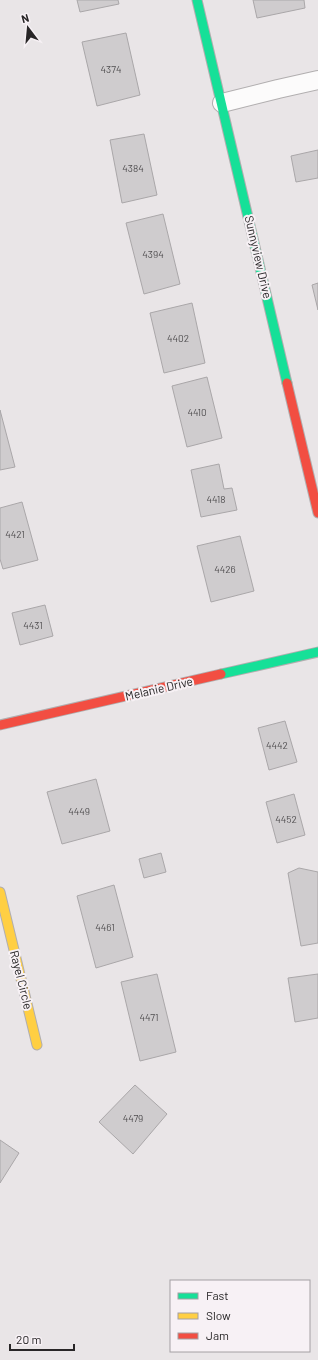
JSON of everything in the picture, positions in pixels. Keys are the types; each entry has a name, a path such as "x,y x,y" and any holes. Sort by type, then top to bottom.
{"street":[{"name":"Sunnyview Drive","path":"197,0 318,513"},
{"path":"222,103 318,80"},
{"name":"Melanie Drive","path":"0,725 318,652"},
{"name":"Rayel Circle","path":"0,892 37,1045"}],"building":[{"path":"77,0 118,0 119,4 80,12"},
{"path":"253,0 304,0 305,8 257,18"},
{"path":"126,33 140,95 97,106 82,42"},
{"path":"144,134 157,195 122,203 110,140"},
{"path":"318,150 318,178 296,182 291,156"},
{"path":"163,214 180,284 144,294 126,223"},
{"path":"318,283 318,310 312,285"},
{"path":"192,303 205,363 164,373 150,313"},
{"path":"207,377 222,438 187,447 172,386"},
{"path":"0,410 15,467 0,470"},
{"path":"219,464 224,489 232,488 237,510 201,517 191,470"},
{"path":"22,502 38,560 3,569 0,559 0,508"},
{"path":"240,536 254,591 211,602 197,546"},
{"path":"45,605 53,636 20,645 12,613"},
{"path":"285,721 297,762 269,770 258,728"},
{"path":"96,779 110,831 62,844 47,792"},
{"path":"294,794 305,835 277,843 266,802"},
{"path":"161,853 166,872 144,878 139,859"},
{"path":"299,868 318,872 318,943 301,946 288,873"},
{"path":"114,885 133,957 96,968 77,896"},
{"path":"157,974 176,1052 140,1061 121,982"},
{"path":"318,974 318,1018 295,1022 288,978"},
{"path":"135,1085 167,1114 133,1154 99,1122"},
{"path":"0,1140 19,1153 0,1183"}],"traffic: fast":[{"path":"197,0 287,383"},
{"path":"221,674 318,652"}],"traffic: slow":[{"path":"0,892 37,1045"}],"traffic: jam":[{"path":"287,383 318,513"},
{"path":"0,725 221,674"}]}
